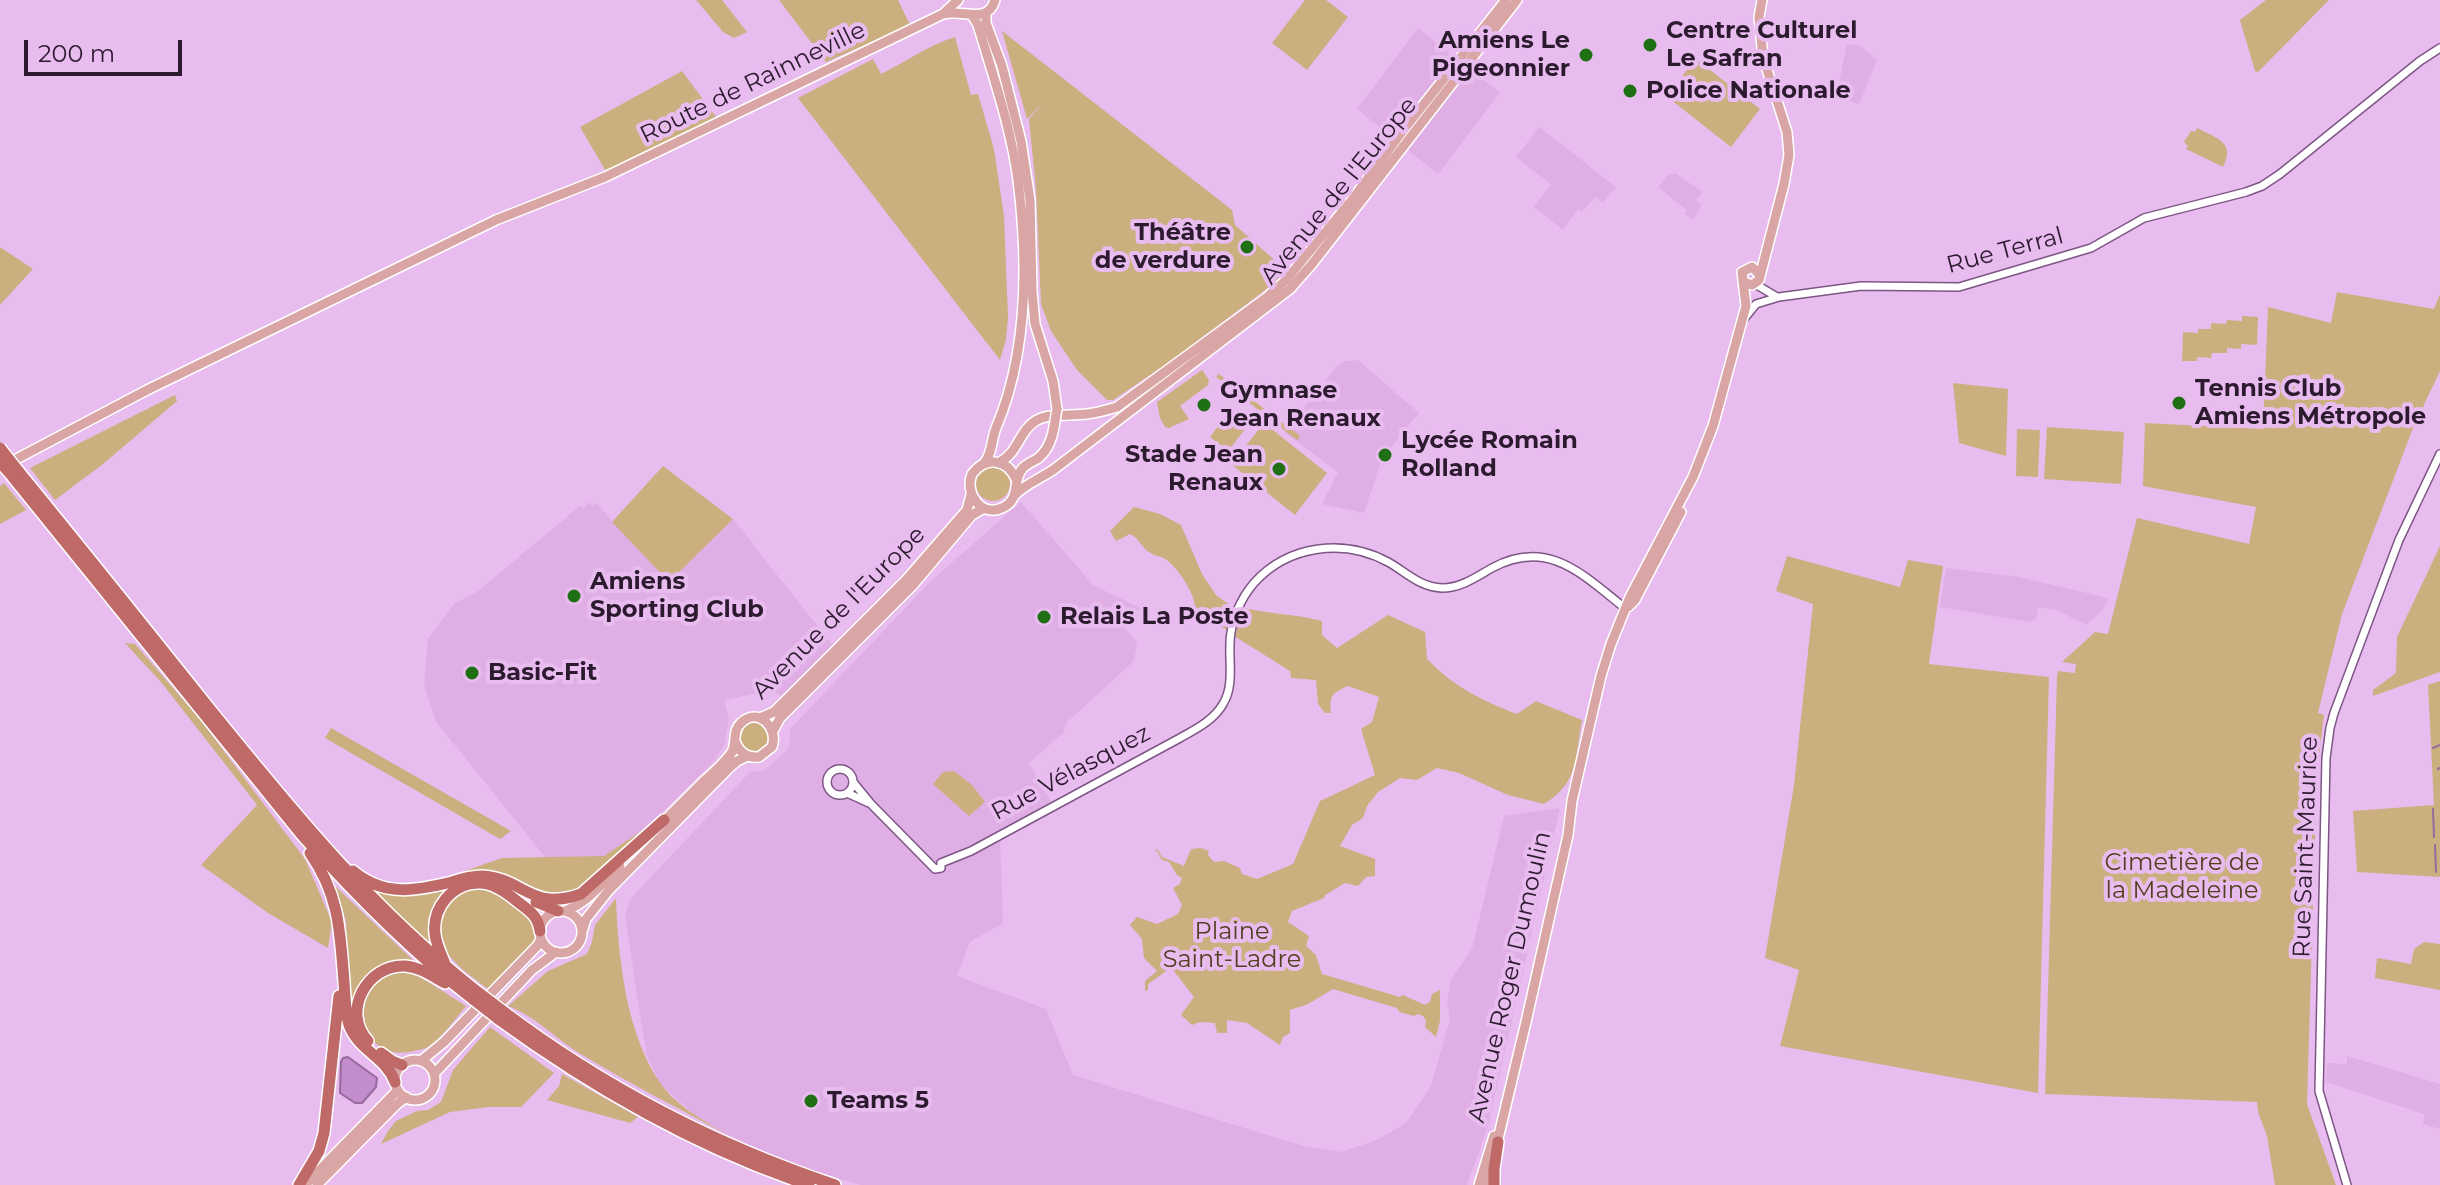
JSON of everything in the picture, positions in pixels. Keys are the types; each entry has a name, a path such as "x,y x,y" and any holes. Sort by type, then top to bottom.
{"highway":[{"path":"0,448 16,474 302,835 367,905 474,1000"},
{"path":"0,464 16,474 326,850 391,917 447,968 474,1000"},
{"path":"326,850 358,876 386,889 412,891 482,876 547,900 566,899 581,894 664,820"},
{"path":"299,1185 319,1151 324,1133 342,963 342,938 334,901 326,880 303,843 302,835"},
{"path":"447,968 435,937 436,913 450,894 464,885 479,883 496,886 534,914 541,934"},
{"path":"511,885 541,906 561,911"},
{"path":"342,963 350,1027 366,1049 391,1071 400,1090"},
{"path":"402,1065 373,1046 360,1029 357,1008 364,986 382,971 402,966 417,968 501,1015 651,1107 725,1143 835,1185"},
{"path":"501,1015 571,1069 656,1119 719,1150 809,1185"},
{"path":"1494,1185 1498,1142"}],"main road":[{"path":"958,0 978,25 1009,134 1018,178 1022,259 1019,346 1008,396 992,437 989,457 974,470 970,478 971,495 984,508 994,510 1004,507 1015,495 1016,479 1022,469 1046,450 1057,409 1053,381 1035,324 1030,200 1021,141 986,14"},
{"name":"Route de Rainneville","path":"0,464 496,220 605,177 943,14 958,0"},
{"path":"943,14 986,14 995,0"},
{"name":"Avenue de l'Europe","path":"1000,462 1012,454 1033,422 1117,407 1277,289 1355,196 1506,0"},
{"name":"Avenue de l'Europe","path":"1015,495 1021,488 1032,485 1053,470 1290,289 1517,0"},
{"path":"1568,818 1611,644 1626,609 1635,600 1694,488 1709,451 1746,298 1764,252 1784,184 1789,155 1787,132 1762,54 1759,17 1762,0"},
{"path":"985,462 1000,462 1012,470 1016,479"},
{"name":"Avenue de l'Europe","path":"760,718 774,712 907,579 967,510 971,495"},
{"name":"Avenue de l'Europe","path":"773,731 780,718 913,585 972,515 984,508"},
{"path":"421,1061 444,1042 474,1000 538,945 545,918 591,895 723,763 731,753 736,731 742,722 760,718 768,723 774,742 770,750 759,757 748,756 737,761 617,881 586,919 580,943 575,948 563,953 556,952 544,944 541,934"},
{"path":"735,741 748,756"},
{"name":"Avenue Roger Dumoulin","path":"1485,1185 1498,1142 1568,835 1568,818"},
{"name":"Avenue Roger Dumoulin","path":"1479,1185 1511,1068 1568,818"},
{"path":"561,911 577,917 583,929"},
{"path":"434,1074 532,970 556,952"},
{"path":"317,1185 396,1105 400,1090 396,1073 402,1065 412,1060 429,1066 434,1074 434,1087 428,1095 417,1100 400,1090"},
{"path":"305,1185 400,1090"}],"street":[{"name":"Rue Terral","path":"1779,297 1861,286 1959,287 2091,248 2134,223 2161,212 2246,192 2271,180 2440,48"},
{"path":"1753,278 1765,291 1779,297"},
{"path":"1743,320 1756,304 1779,297"},
{"name":"Rue Saint-Maurice","path":"2347,1185 2319,1091 2325,780 2330,728 2399,540 2440,454"},
{"name":"Rue Vélasquez","path":"871,804 937,864 971,851 1205,724 1225,700 1231,674 1233,621 1242,600 1276,564 1294,555 1322,548 1371,553 1417,582 1443,588 1467,582 1510,560 1538,556 1571,566 1626,609"},
{"path":"853,782 847,793 840,796 831,792 827,785 829,775 835,770 845,770 871,804"},
{"path":"847,793 871,804"}],"shaded area":[{"path":"1418,28 1500,93 1438,174 1357,109"},
{"path":"1847,44 1861,46 1877,60 1859,104 1845,100 1837,92"},
{"path":"1539,127 1616,187 1603,203 1595,197 1582,212 1578,209 1563,230 1534,207 1551,184 1516,157"},
{"path":"1670,173 1675,173 1702,192 1696,200 1701,205 1693,220 1685,214 1687,210 1658,187"},
{"path":"1358,360 1419,413 1382,458 1364,513 1322,504 1338,472 1284,432 1337,366 1345,361"},
{"path":"589,502 592,506 596,503 669,582 733,519 835,648 781,696 771,690 724,700 729,719 724,746 713,762 647,827 604,856 546,858 436,722 424,684 428,639 454,604 478,591 580,506 583,508"},
{"path":"1021,502 1093,585 1140,608 1123,626 1137,642 1134,661 1066,723 1064,732 1029,763 1055,808 1000,838 1003,923 970,942 957,976 1046,1009 1073,1075 1303,1146 1341,1152 1377,1140 1406,1123 1431,1086 1450,1019 1447,1001 1451,979 1472,949 1504,816 1560,808 1488,1126 1467,1185 861,1185 797,1166 730,1136 695,1115 661,1085 647,1056 637,996 625,914 631,898 750,772 765,770 789,748 790,729 932,580"},
{"path":"1946,568 2019,577 2108,598 2103,610 2086,625 2057,610 2038,607 2036,619 2030,622 1940,607"},
{"path":"2347,1056 2440,1084 2440,1129 2423,1124 2424,1114 2326,1082 2327,1063 2347,1064"},
{"path":"348,1057 377,1078 376,1087 362,1103 355,1103 340,1093 341,1062"}],"green space":[{"path":"696,0 722,0 747,32 734,38 723,32"},
{"path":"779,0 898,0 910,25 826,62"},
{"path":"1305,0 1326,0 1348,17 1307,70 1272,43"},
{"path":"2266,0 2329,0 2258,72 2255,71 2240,20"},
{"path":"1002,31 1232,210 1235,225 1287,271 1168,363 1113,400 1107,400 1077,370 1051,331 1041,304 1036,189 1029,119 1043,103 1027,119"},
{"path":"955,37 971,95 978,94 994,149 1004,216 1008,317 1000,360 798,98 873,59 881,74"},
{"path":"1696,59 1760,109 1731,147 1666,96"},
{"path":"682,71 716,117 607,173 580,127"},
{"path":"2197,128 2217,138 2225,146 2227,152 2223,167 2186,149 2188,146 2184,142"},
{"path":"0,247 33,269 0,305"},
{"name":"Cimetière de la Madeleine","path":"2337,292 2434,309 2440,294 2440,371 2413,428 2342,614 2318,713 2324,715 2317,771 2307,1104 2336,1185 2275,1185 2267,1136 2257,1102 2045,1094 2057,677 2058,671 2075,673 2076,664 2062,662 2095,632 2108,634 2137,518 2249,544 2256,507 2143,486 2145,423 2263,429 2268,307 2331,323"},
{"path":"2242,316 2258,317 2257,345 2241,344 2241,349 2227,348 2227,353 2212,353 2211,358 2197,357 2197,361 2182,361 2183,332 2198,333 2198,329 2211,329 2211,323 2242,321"},
{"path":"1202,370 1209,380 1208,385 1180,406 1189,419 1165,427 1157,402"},
{"path":"1219,374 1300,436 1297,440 1216,377"},
{"path":"1953,383 2008,389 2006,456 1959,443"},
{"path":"175,395 177,401 55,500 30,468"},
{"path":"1230,410 1249,424 1228,451 1210,437"},
{"name":"Stade Jean Renaux","path":"1264,423 1327,473 1295,515 1231,464"},
{"path":"2047,427 2124,432 2121,484 2044,479"},
{"path":"2017,429 2040,430 2038,477 2016,476"},
{"path":"663,466 733,519 669,582 612,522"},
{"path":"993,467 1005,472 1010,484 1005,496 993,501 981,496 976,484 981,472"},
{"path":"4,483 26,510 0,524 0,486"},
{"path":"1134,507 1160,514 1181,525 1202,574 1216,595 1234,608 1227,630 1195,611 1186,584 1167,560 1149,552 1130,534 1116,541 1110,531"},
{"path":"2440,546 2440,672 2373,696 2373,690 2396,673 2397,637"},
{"path":"1787,556 1900,587 1908,560 1943,566 1929,664 2049,677 2038,1093 1780,1046 1799,970 1765,958 1794,785 1813,604 1776,591"},
{"name":"Plaine Saint-Ladre","path":"1244,608 1322,621 1322,635 1337,648 1388,615 1425,632 1427,659 1447,677 1480,698 1517,714 1536,701 1582,720 1570,778 1544,804 1508,795 1459,773 1437,768 1417,780 1400,778 1378,792 1367,806 1363,818 1352,825 1340,846 1375,859 1375,876 1366,877 1358,886 1345,883 1324,898 1292,911 1288,922 1309,936 1306,946 1316,955 1322,974 1400,997 1403,995 1425,1005 1430,1002 1432,994 1440,990 1440,1021 1436,1037 1425,1027 1423,1016 1399,1012 1397,1008 1333,989 1308,1004 1290,1010 1290,1033 1283,1037 1280,1045 1247,1023 1227,1020 1227,1033 1217,1033 1215,1023 1192,1025 1181,1015 1194,997 1173,970 1169,969 1148,984 1145,991 1145,981 1157,971 1144,958 1142,939 1130,925 1137,917 1157,924 1178,914 1182,905 1173,888 1180,884 1182,878 1169,862 1162,860 1157,851 1154,852 1157,849 1162,857 1184,866 1191,849 1201,848 1209,851 1208,855 1214,862 1224,861 1240,868 1242,874 1257,879 1293,864 1320,801 1375,775 1361,729 1372,722 1379,697 1348,686 1333,696 1331,713 1325,713 1318,704 1316,680 1291,678 1290,671 1234,636"},
{"path":"125,643 135,644 199,718 305,859 332,922 328,948 268,913 201,865 257,805 161,682"},
{"path":"2440,681 2440,877 2357,872 2353,811 2434,805 2428,685"},
{"path":"754,723 764,727 768,737 764,747 754,751 744,747 740,737 744,727"},
{"path":"331,728 511,831 500,839 325,738"},
{"path":"954,771 972,785 985,802 969,816 933,784 943,772"},
{"path":"647,827 576,892 545,896 504,874 465,871 502,858 604,856"},
{"path":"334,885 416,963 390,965 373,971 361,985 350,1009 346,921"},
{"path":"446,886 448,892 438,904 435,950 368,887 407,894"},
{"path":"472,888 492,890 528,916 536,926 535,939 527,950 488,989 443,950 438,919 455,894"},
{"path":"616,898 626,994 639,1042 649,1064 675,1100 730,1136 598,1064 527,1015 508,1006 548,971 587,954 595,925"},
{"path":"2424,942 2440,944 2440,990 2375,978 2377,958 2411,964 2414,949"},
{"path":"411,971 466,1006 428,1047 410,1052 392,1052 377,1044 367,1032 362,1017 364,1001 372,987 387,976"},
{"path":"490,1027 554,1073 521,1107 450,1112 381,1144 396,1121 441,1102 453,1070"},
{"path":"562,1074 638,1117 630,1123 547,1100 559,1086"}],"waterway":[{"path":"2433,748 2440,745"},
{"path":"2433,809 2434,837"},
{"path":"2435,845 2436,872"}],"place":[{"name":"Centre Culturel Le Safran","path":"1650,45"},
{"name":"Amiens Le Pigeonnier","path":"1586,55"},
{"name":"Police Nationale","path":"1630,91"},
{"name":"Théâtre de verdure","path":"1247,247"},
{"name":"Tennis Club Amiens Métropole","path":"2179,403"},
{"name":"Gymnase Jean Renaux","path":"1204,405"},
{"name":"Lycée Romain Rolland","path":"1385,455"},
{"name":"Stade Jean Renaux","path":"1279,469"},
{"name":"Amiens Sporting Club","path":"574,596"},
{"name":"Relais La Poste","path":"1044,617"},
{"name":"Basic-Fit","path":"472,673"},
{"name":"Teams 5","path":"811,1101"}]}
